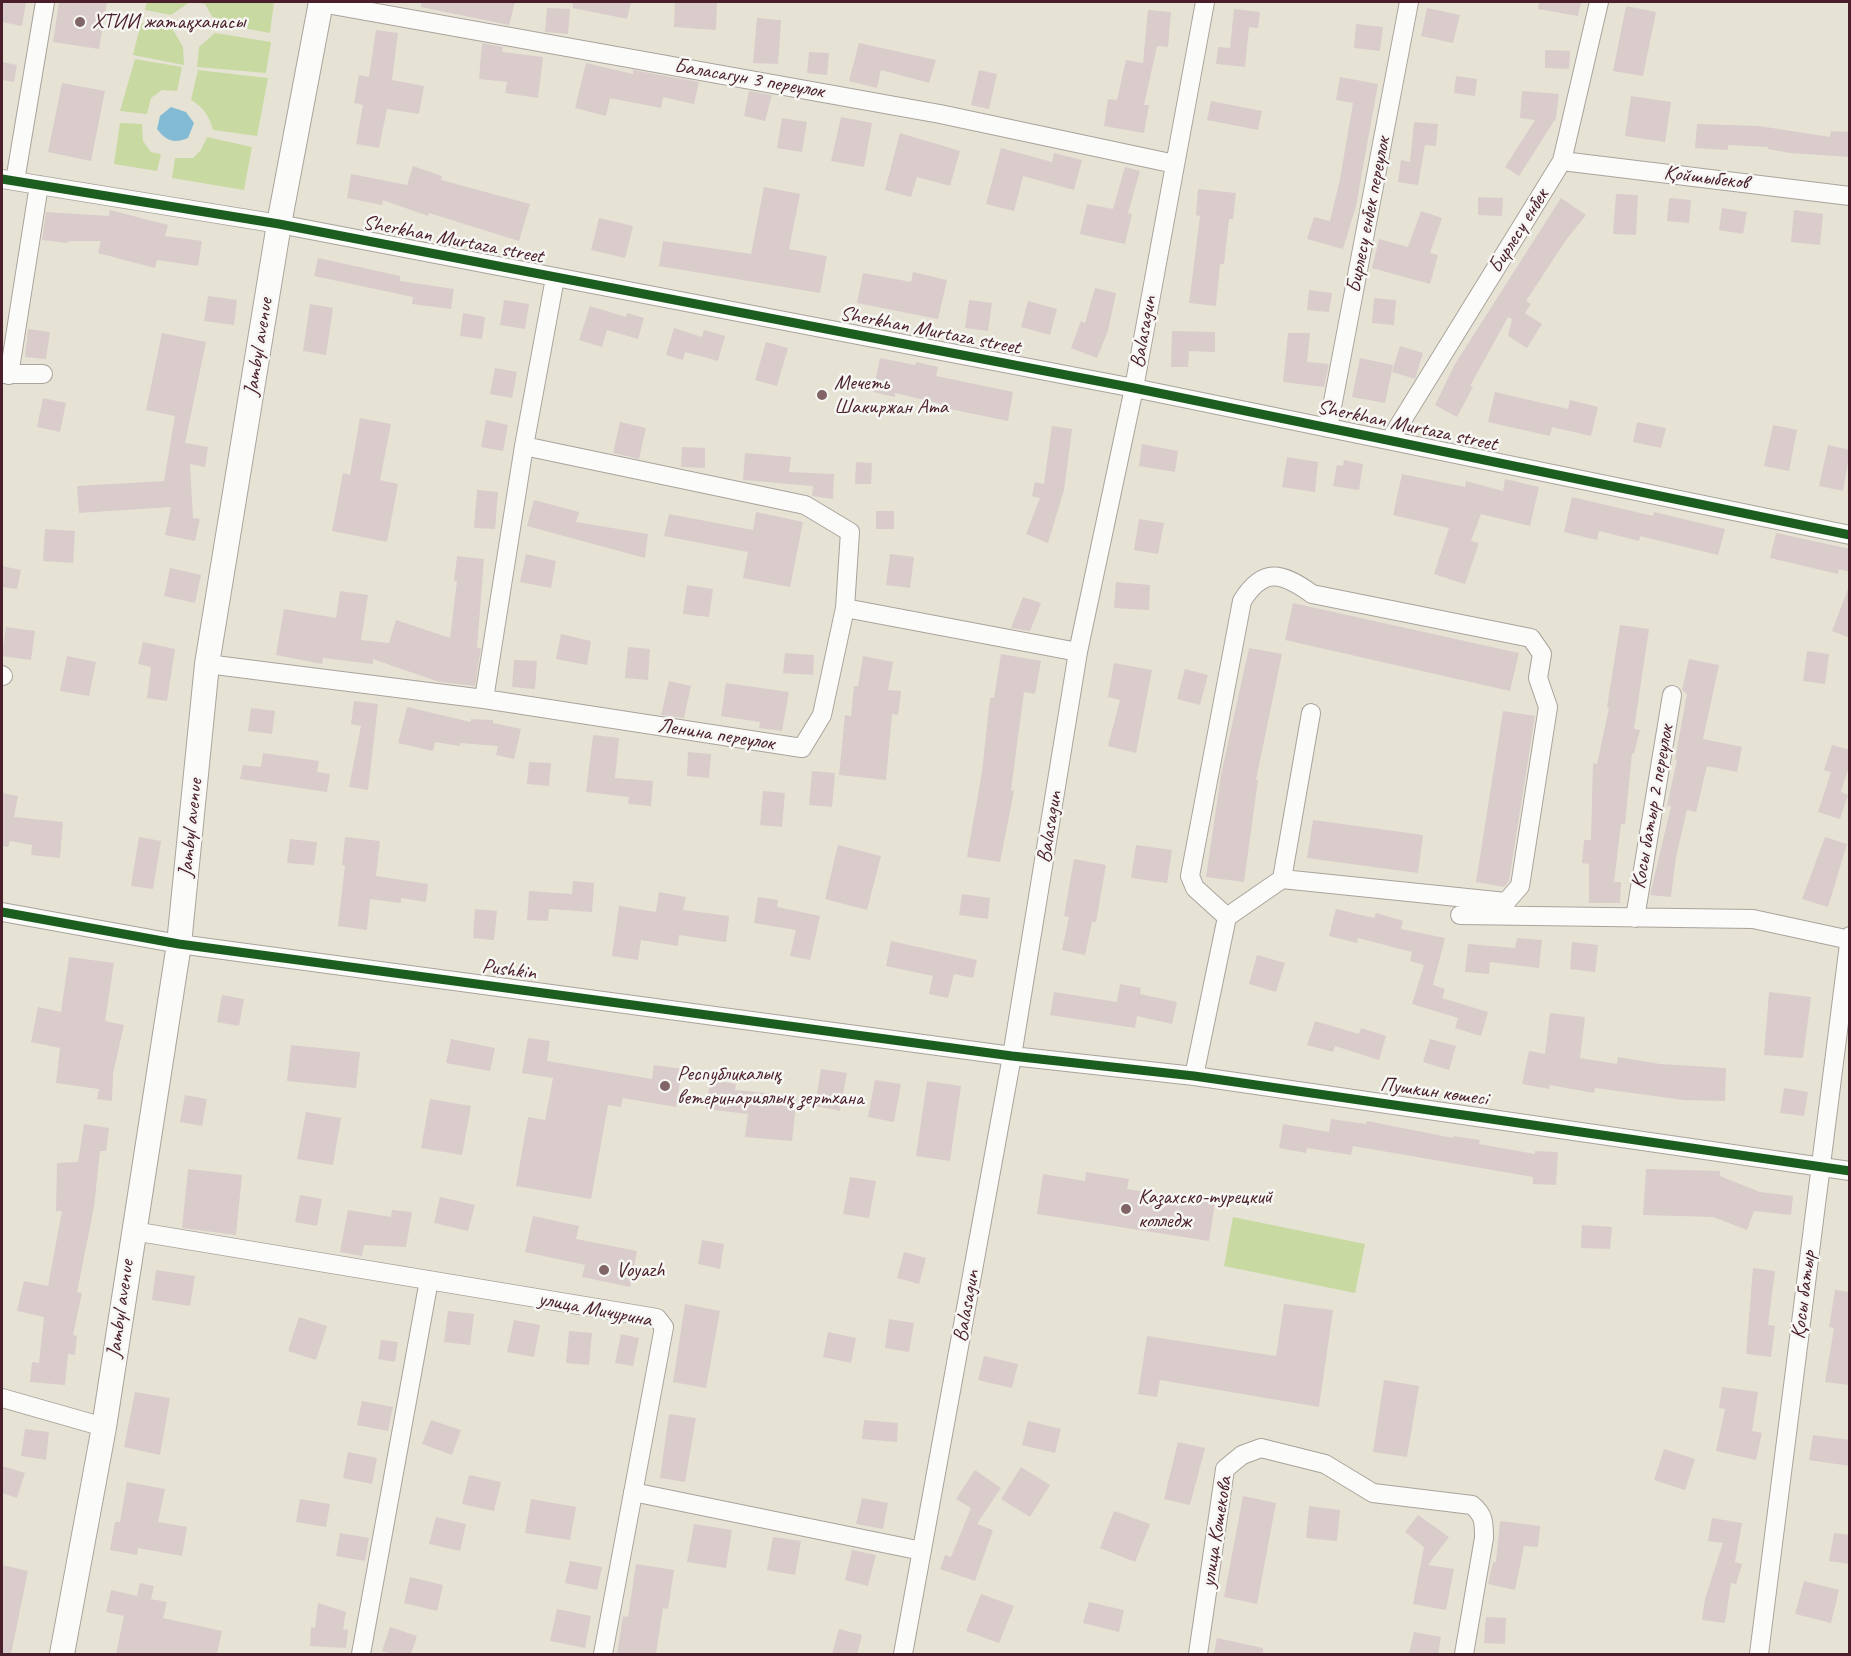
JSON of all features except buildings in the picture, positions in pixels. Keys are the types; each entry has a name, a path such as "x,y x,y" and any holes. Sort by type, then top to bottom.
{"main road":[{"name":"Jambyl avenue","path":"62,1654 104,1427 132,1232 179,944 207,663 279,224 321,2"}],"street":[{"path":"8,180 45,2"},
{"name":"Баласагун 3 переулок","path":"321,2 940,114 1175,164"},
{"name":"Balasagun","path":"903,1654 1012,1056 1078,652 1134,388 1205,2"},
{"name":"Бирлесу енбек переулок","path":"1328,428 1409,2"},
{"name":"Бирлесу енбек","path":"1390,440 1562,160 1599,2"},
{"name":"Қойшыбеков","path":"1562,160 1850,196"},
{"name":"Sherkhan Murtaza street","path":"8,180 279,224 1134,388 1850,535"},
{"path":"39,185 5,374 42,374"},
{"path":"484,699 524,446 555,278"},
{"name":"Ленина переулок","path":"207,663 484,699 802,748 822,716 845,608 850,532 805,505 524,446"},
{"path":"1194,1076 1227,916 1282,879 1506,902 1514,896 1520,886 1548,707 1539,678 1542,654 1535,641 1312,594 1294,581 1276,577 1265,577 1252,585 1242,601 1190,876 1195,888 1227,916"},
{"path":"845,608 1078,652"},
{"name":"Косы батыр 2 переулок","path":"1635,918 1672,695"},
{"path":"1282,879 1311,714"},
{"name":"Pushkin","path":"2,913 179,944 1012,1056"},
{"name":"Косы батыр 2 переулок","path":"1460,915 1753,919 1849,939"},
{"name":"Қосы батыр","path":"1759,1654 1849,939"},
{"name":"Пушкин көшесі","path":"1012,1056 1194,1076 1850,1171"},
{"name":"улица Мичурина","path":"132,1232 652,1317 660,1321 664,1327 603,1654"},
{"path":"361,1654 429,1280"},
{"path":"2,1398 104,1427"},
{"name":"улица Кошекова","path":"1198,1654 1225,1469 1242,1455 1261,1448 1325,1464 1372,1494 1472,1504 1481,1512 1485,1522 1484,1538 1464,1654"},
{"path":"633,1492 922,1551"}],"green space":[{"path":"147,2 190,2 171,15 145,10"},
{"path":"190,2 274,2 270,33 216,23 205,4"},
{"path":"141,23 172,28 183,47 184,65 133,55"},
{"path":"215,33 271,42 266,73 197,67 199,47"},
{"path":"135,59 182,67 177,91 162,90 151,98 147,114 120,111"},
{"path":"198,70 268,78 257,136 213,130 205,113 191,100"},
{"path":"120,123 142,124 143,141 151,152 161,154 157,171 114,164"},
{"path":"207,137 252,147 244,190 172,178 175,158 193,158 201,150"},
{"path":"1233,1217 1365,1244 1355,1293 1224,1266"}],"water":[{"path":"171,107 186,112 194,123 188,138 179,141 171,140 157,129 160,116"}],"cycle path":[{"path":"2,179 279,224 1134,388 1850,535"},
{"path":"2,912 179,944 1012,1056 1194,1076 1850,1171"}],"place":[{"name":"ХТИИ жатақханасы","path":"80,22"},
{"name":"Мечеть Шакиржан Ата","path":"822,395"},
{"name":"Республикалық ветеринариялық зертхана","path":"665,1086"},
{"name":"Казахско-турецкий колледж","path":"1126,1209"},
{"name":"Voyazh","path":"604,1270"}]}
